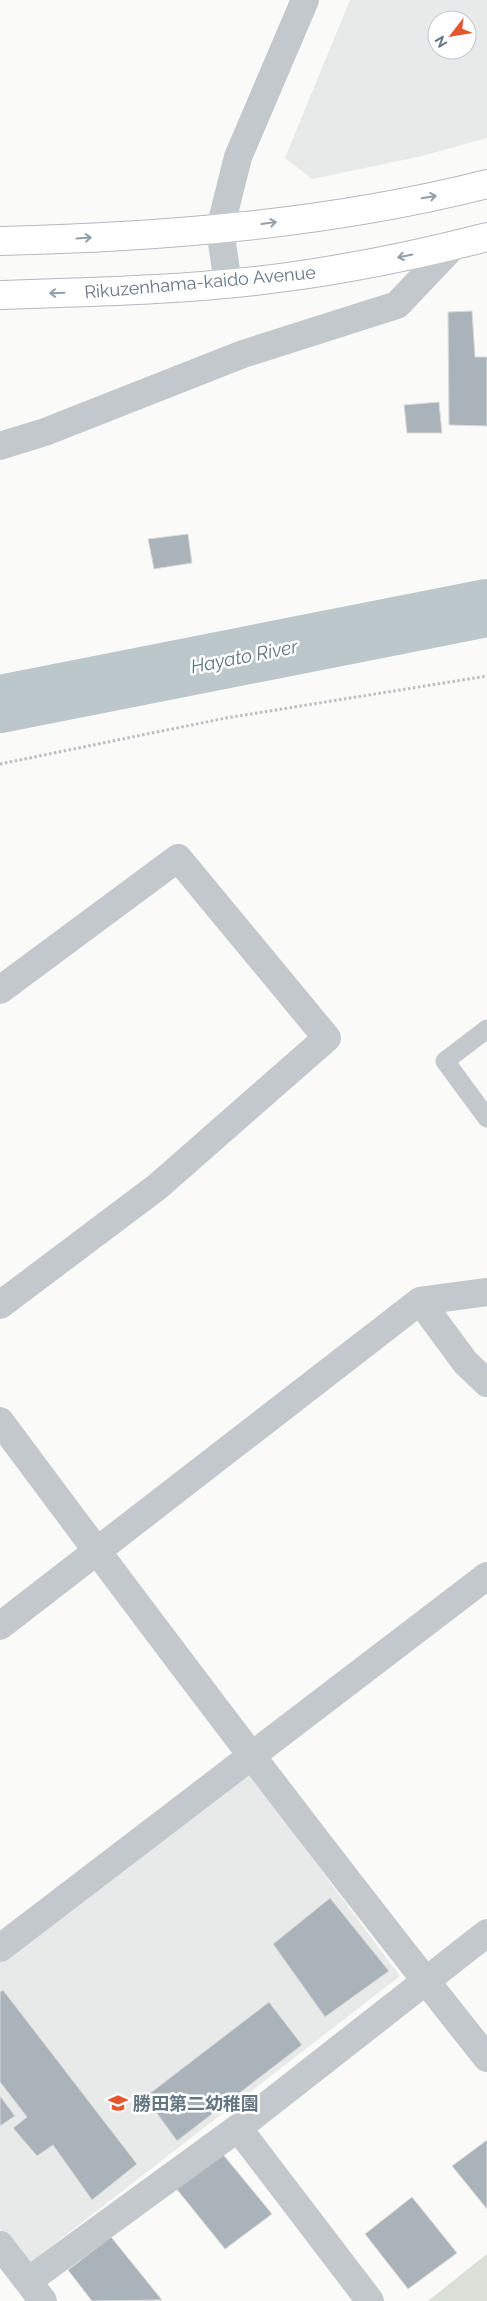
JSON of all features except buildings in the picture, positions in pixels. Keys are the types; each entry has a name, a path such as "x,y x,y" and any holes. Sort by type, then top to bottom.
{"highway":[{"path":"0,241 55,240 220,229 334,214 487,184"},
{"name":"Rikuzenhama-kaido Avenue","path":"0,295 141,290 286,278 346,268 487,237"}],"street":[{"path":"228,284 220,229 238,157 305,0"},
{"path":"0,446 45,432 243,354 397,304 453,246"},
{"path":"0,990 178,858 327,1038 157,1188 0,1305"},
{"path":"0,1626 420,1301 487,1292"},
{"path":"420,1301 465,1362 487,1383"},
{"path":"0,1421 252,1755 425,1981 487,2058"},
{"path":"0,1948 487,1576"},
{"path":"0,2245 36,2291 238,2128 487,1933"},
{"path":"238,2128 370,2301"}],"lane":[{"path":"487,1029 445,1061 487,1118"}],"path":[{"path":"0,764 226,718 487,676"}],"shaded area":[{"path":"350,0 487,0 487,138 422,156 312,179 285,158"},
{"name":"勝田第二幼稚園","path":"247,1770 400,1976 27,2265 0,2229 0,1959"},
{"path":"487,2254 487,2301 428,2301"}],"waterway":[{"name":"Hayato River","path":"0,704 487,608"}],"place":[{"name":"勝田第二幼稚園","path":"118,2103"}]}
